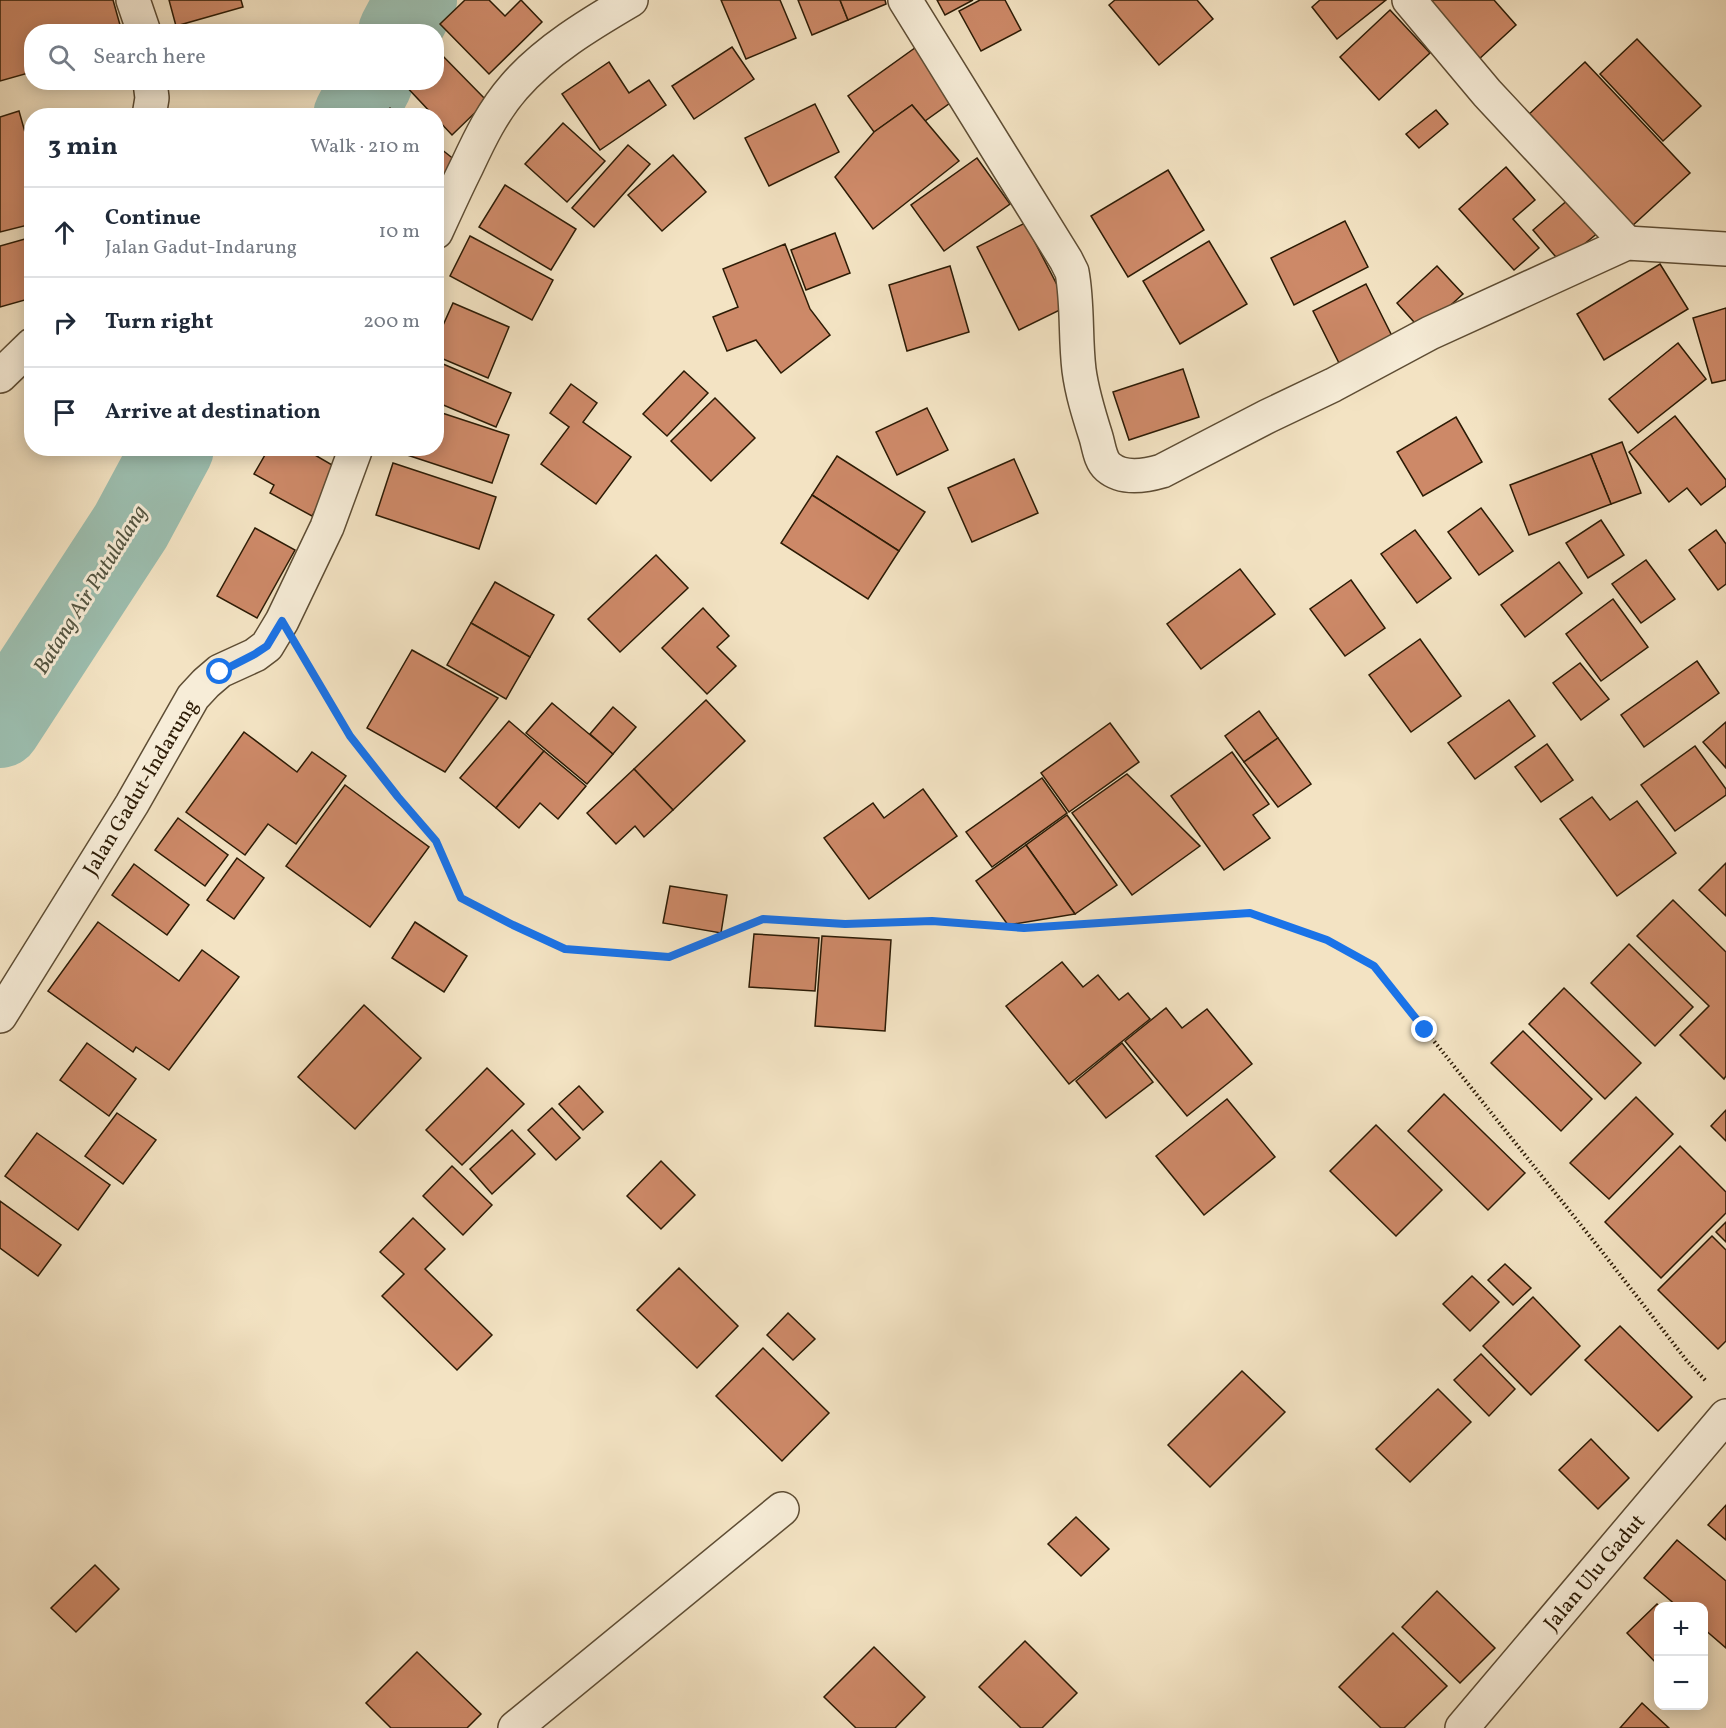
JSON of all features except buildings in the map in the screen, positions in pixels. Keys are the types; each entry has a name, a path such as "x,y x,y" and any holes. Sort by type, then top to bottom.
{"street":[{"path":"134,0 142,24"},
{"path":"444,214 487,124 514,87 542,60 594,22 631,0"},
{"path":"905,0 1072,272 1079,371 1087,411 1107,467 1119,473 1147,476 1162,471 1333,385 1430,333 1627,243 1726,249"},
{"path":"1409,0 1487,93 1627,243"},
{"path":"150,108 151,90"},
{"path":"0,376 24,353"},
{"name":"Jalan Gadut-Indarung","path":"0,1016 132,804 193,697 220,672 267,646 282,621 327,527 353,456"},
{"name":"Jalan Ulu Gadut","path":"1462,1728 1726,1416"},
{"path":"515,1728 782,1509"}],"path":[{"path":"282,621 350,736 436,841 461,898 565,949 669,957 763,919 845,924 932,921 1024,928 1250,913 1327,940 1374,966 1687,1361 1710,1385"}],"waterway":[{"name":"Batang Air Putulalang","path":"403,24 416,0"},
{"name":"Batang Air Putulalang","path":"358,108 368,90"},
{"name":"Batang Air Putulalang","path":"0,727 131,526 169,456"}],"route":[{"path":"220,672 267,646 282,621 350,736 436,841 461,898 565,949 669,957 763,919 845,924 932,921 1024,928 1250,913 1327,940 1374,966 1425,1030"}]}
